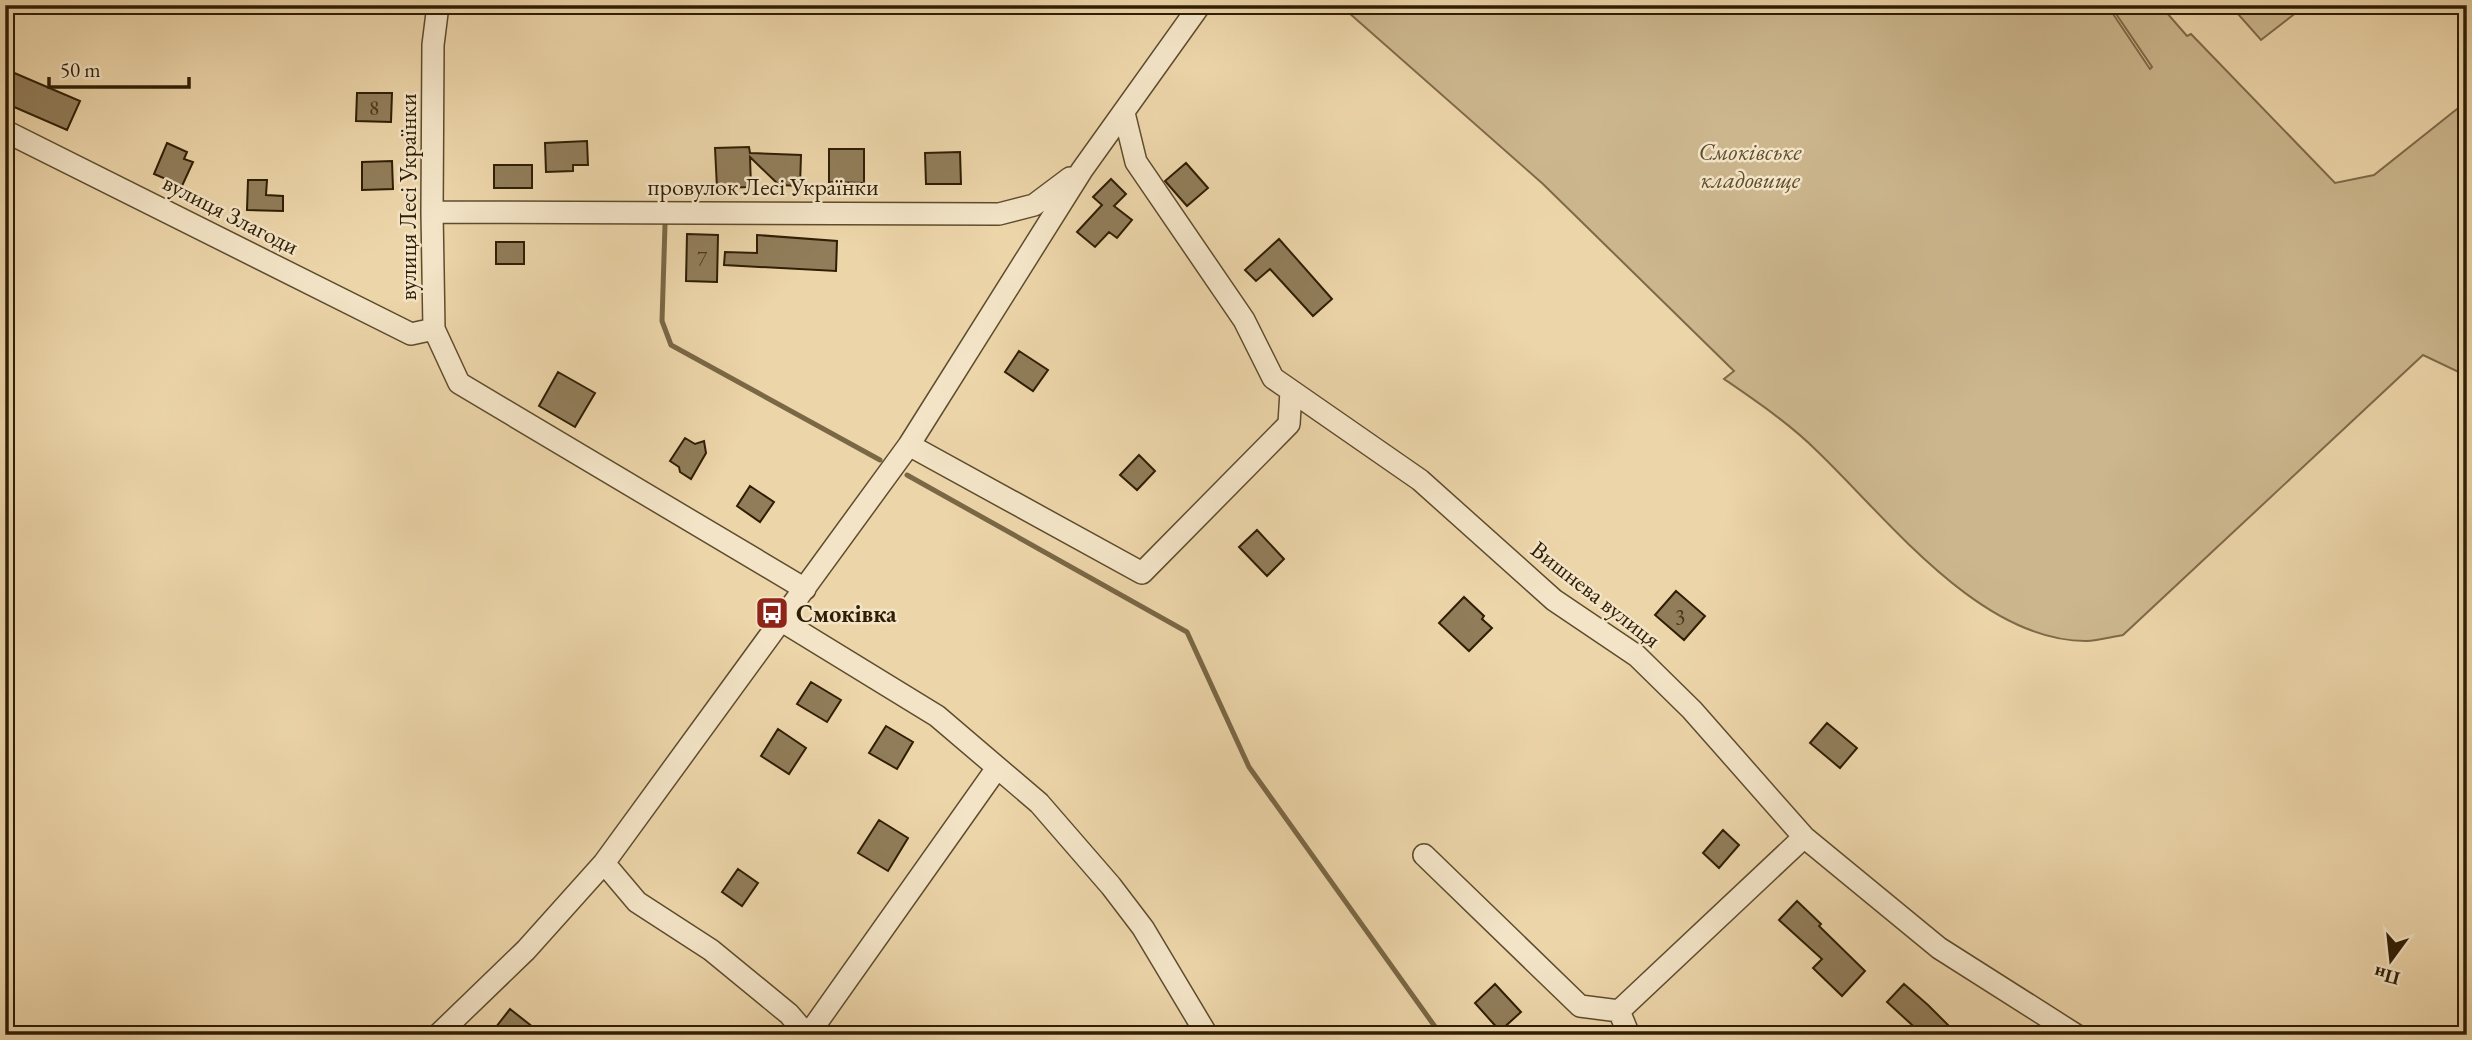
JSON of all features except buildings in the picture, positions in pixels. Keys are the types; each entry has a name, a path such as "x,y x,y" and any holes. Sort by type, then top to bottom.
{"street":[{"name":"вулиця Лесі Українки","path":"438,5 433,45 434,329 459,383 805,589"},
{"path":"438,1035 526,950 604,863 909,445 1082,170 1200,5"},
{"name":"Вишнева вулиця","path":"1124,113 1136,162 1244,320 1273,378 1420,480 1554,600 1637,656 1692,710 1804,837 1939,948 2076,1035"},
{"name":"вулиця Злагоди","path":"5,131 411,334 434,329"},
{"name":"провулок Лесі Українки","path":"432,212 999,214 1034,205 1082,170"},
{"path":"909,445 1142,573 1289,424 1291,391"},
{"path":"782,621 937,716 1039,803 1111,886 1143,928 1207,1035"},
{"path":"604,863 637,902 711,950 789,1014 807,1035 997,768"},
{"path":"1619,1011 1804,837"},
{"path":"1424,855 1580,1006 1619,1011"},
{"path":"1619,1011 1629,1035"}],"green space":[{"name":"Смоківське кладовище","path":"1340,5 2107,5 2150,69 2152,67 2110,5 2160,5 2187,36 2191,34 2335,183 2374,175 2467,101 2467,376 2423,355 2123,635 2086,641 2047,636 2009,621 1973,599 1938,571 1807,441 1724,379 1734,371 1543,184"},
{"path":"2230,5 2306,5 2261,40"}],"waterway":[{"path":"665,225 662,321 671,345 880,460"},
{"path":"907,475 1187,632 1249,767 1441,1035"}],"place":[{"name":"Смоківка","path":"772,613"}]}
